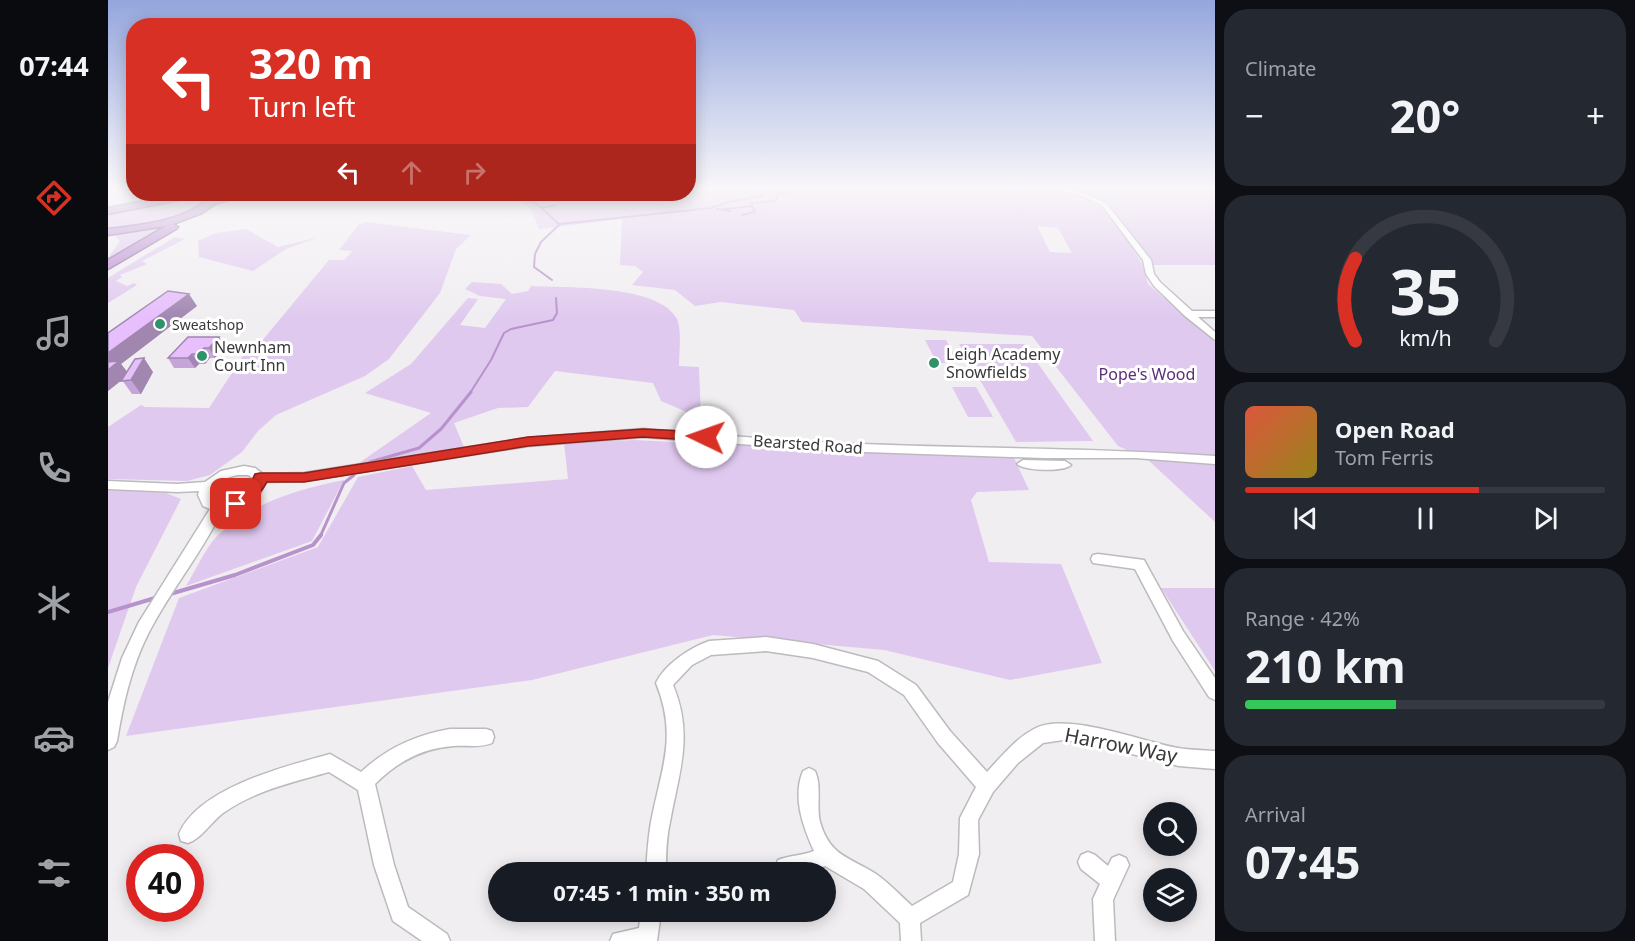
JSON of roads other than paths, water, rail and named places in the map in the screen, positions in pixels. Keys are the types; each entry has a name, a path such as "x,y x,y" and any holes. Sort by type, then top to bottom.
{"highway":[{"path":"108,265 163,231"},
{"path":"108,238 112,240 112,245 108,253"}],"street":[{"path":"1125,231 1147,260 1150,274 1157,284 1215,337"},
{"path":"1188,314 1215,314"},
{"name":"Bearsted Road","path":"208,486 220,476 236,471 251,471 260,477 304,477 528,442 643,433 1046,459 1135,454 1215,460"},
{"path":"1023,464 1046,459 1065,465"},
{"path":"108,485 177,488 208,486 204,500 218,506 244,500 257,488 260,477"},
{"path":"108,741 120,684 133,650 153,612 204,536 218,506"},
{"path":"1098,559 1143,562 1178,636 1215,692"},
{"path":"657,862 660,820 675,764 677,729 670,695 664,682 687,660 709,648 766,644 813,651 872,666 910,690 944,737 987,786"},
{"name":"Harrow Way","path":"909,918 961,888 969,854 969,818 987,786 1012,757 1039,735 1063,732 1089,735 1213,764"},
{"path":"363,783 380,765 404,749 441,738 486,737"},
{"path":"188,834 195,825 233,795 278,777 330,763 366,785 384,865 400,914 440,941"},
{"path":"809,777 811,823 826,856 871,882 909,918 911,941"},
{"path":"810,862 826,856"},
{"path":"1088,862 1115,873 1103,899 1105,941"},
{"path":"620,941 647,939 650,922"}],"waterway":[{"path":"552,280 534,267 535,254 541,242 553,231"},
{"path":"470,393 491,360 504,333 511,329 553,320 557,313 556,298"},
{"path":"370,462 419,448 441,429 471,392"},
{"path":"321,535 344,483 354,475"},
{"path":"170,594 235,575 313,545 321,535"},
{"path":"108,612 155,598"}],"place":[{"name":"Sweatshop","path":"160,324"},
{"name":"Newnham Court Inn","path":"202,356"},
{"name":"Leigh Academy Snowfields","path":"934,363"}],"park label":[{"name":"Pope's Wood","path":"1147,374"}]}
